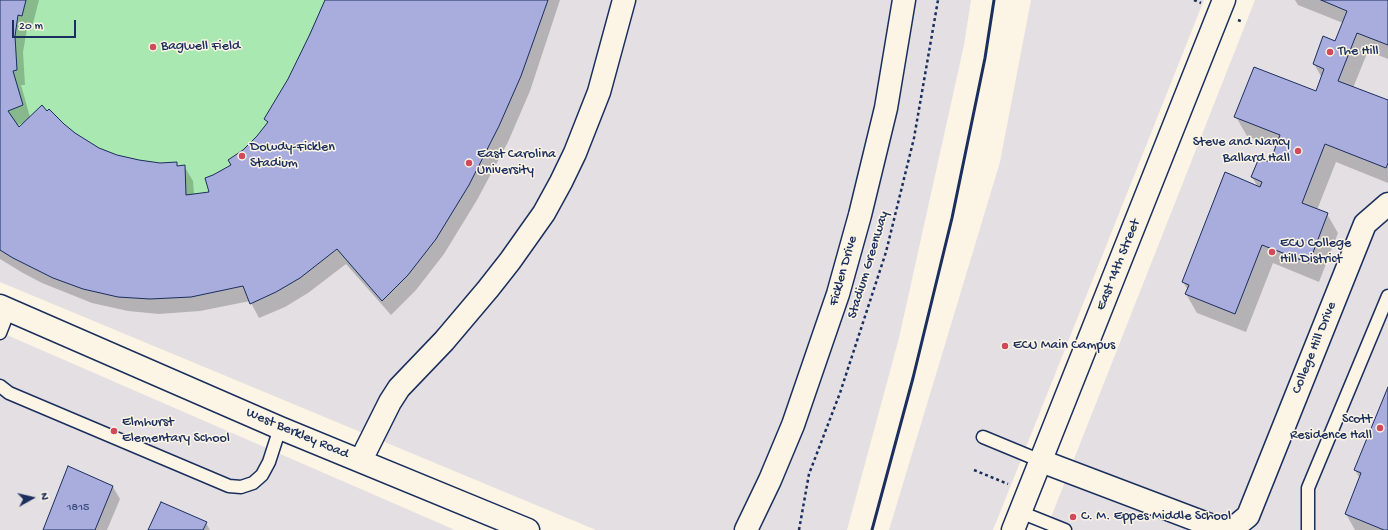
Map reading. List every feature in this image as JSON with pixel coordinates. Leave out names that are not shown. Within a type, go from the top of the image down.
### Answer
[{"type":"street","points":[[361,460],[390,402],[400,388],[444,341],[488,289],[544,213],[575,153],[599,92],[624,0]]},
{"type":"street","name":"Ficklen Drive","points":[[746,530],[770,480],[792,425],[838,294],[860,215],[886,108],[904,0]]},
{"type":"street","name":"East 14th Street","points":[[1017,521],[1224,0]]},
{"type":"street","name":"College Hill Drive","points":[[1041,461],[1215,526],[1232,530],[1248,516],[1365,224],[1388,204]]},
{"type":"street","name":"West Berkley Road","points":[[4,308],[280,428],[361,460],[528,530]]},
{"type":"lane","points":[[1308,530],[1308,488],[1388,296]]},
{"type":"lane","points":[[0,333],[4,308]]},
{"type":"lane","points":[[0,386],[9,393],[229,486],[242,487],[252,483],[262,475],[269,462],[280,428]]},
{"type":"lane","points":[[983,437],[1041,461]]},
{"type":"lane","points":[[1017,521],[1064,530]]},
{"type":"path","name":"Stadium Greenway","points":[[798,530],[809,474],[840,393],[886,252],[914,138],[938,0]]},
{"type":"path","points":[[1194,0],[1201,3]]},
{"type":"shaded area","name":"East Carolina University","points":[[0,0],[971,0],[964,45],[899,338],[847,530],[596,530],[0,282]]},
{"type":"shaded area","name":"ECU Main Campus","points":[[1031,0],[1204,0],[993,530],[889,530],[1000,162]]},
{"type":"shaded area","name":"ECU College Hill District","points":[[1255,0],[1388,0],[1388,530],[1046,530]]},
{"type":"shaded area","name":"Elmhurst Elementary School","points":[[0,332],[455,530],[0,530]]},
{"type":"green space","name":"Dowdy-Ficklen Stadium","points":[[0,0],[548,0],[521,76],[499,126],[469,185],[436,239],[408,275],[382,301],[336,249],[300,278],[250,304],[243,286],[191,297],[150,299],[118,297],[53,278],[0,250]]},
{"type":"building","name":"Dowdy-Ficklen Stadium","points":[[0,0],[26,0],[22,16],[18,15],[15,36],[17,70],[13,71],[23,105],[8,111],[19,127],[42,105],[47,111],[49,109],[75,133],[99,148],[117,155],[139,160],[160,163],[177,162],[177,166],[185,165],[186,195],[209,192],[205,178],[231,165],[228,160],[243,150],[268,122],[264,119],[288,79],[325,0],[548,0],[521,76],[499,126],[469,185],[436,239],[408,275],[382,301],[337,249],[300,278],[276,292],[250,304],[243,286],[191,297],[150,299],[118,297],[83,289],[53,278],[0,250]]},
{"type":"building","name":"Steve and Nancy Ballard Hall","points":[[1321,0],[1388,0],[1388,45],[1357,33],[1338,81],[1388,100],[1388,163],[1386,168],[1325,144],[1302,203],[1328,213],[1309,263],[1262,245],[1235,314],[1185,294],[1189,285],[1182,282],[1225,172],[1260,187],[1262,182],[1251,177],[1259,158],[1270,162],[1280,135],[1234,117],[1254,67],[1316,91],[1324,69],[1313,64],[1323,36],[1335,41],[1347,11]]},
{"type":"building","name":"Scott Residence Hall","points":[[1388,387],[1388,530],[1384,530],[1345,514],[1361,473],[1354,470]]},
{"type":"building","points":[[68,466],[113,486],[95,530],[43,530]]},
{"type":"building","points":[[161,502],[207,522],[203,530],[148,530]]},
{"type":"railway","points":[[872,530],[913,378],[952,218],[985,58],[994,0]]},
{"type":"place","name":"Bagwell Field","points":[[153,47]]},
{"type":"place","name":"The Hill","points":[[1330,52]]},
{"type":"place","name":"Steve and Nancy Ballard Hall","points":[[1298,151]]},
{"type":"place","name":"Dowdy-Ficklen Stadium","points":[[242,156]]},
{"type":"place","name":"East Carolina University","points":[[469,163]]},
{"type":"place","name":"ECU College Hill District","points":[[1272,252]]},
{"type":"place","name":"ECU Main Campus","points":[[1005,346]]},
{"type":"place","name":"Scott Residence Hall","points":[[1380,428]]},
{"type":"place","name":"Elmhurst Elementary School","points":[[114,431]]},
{"type":"place","name":"C. M. Eppes Middle School","points":[[1073,517]]}]
